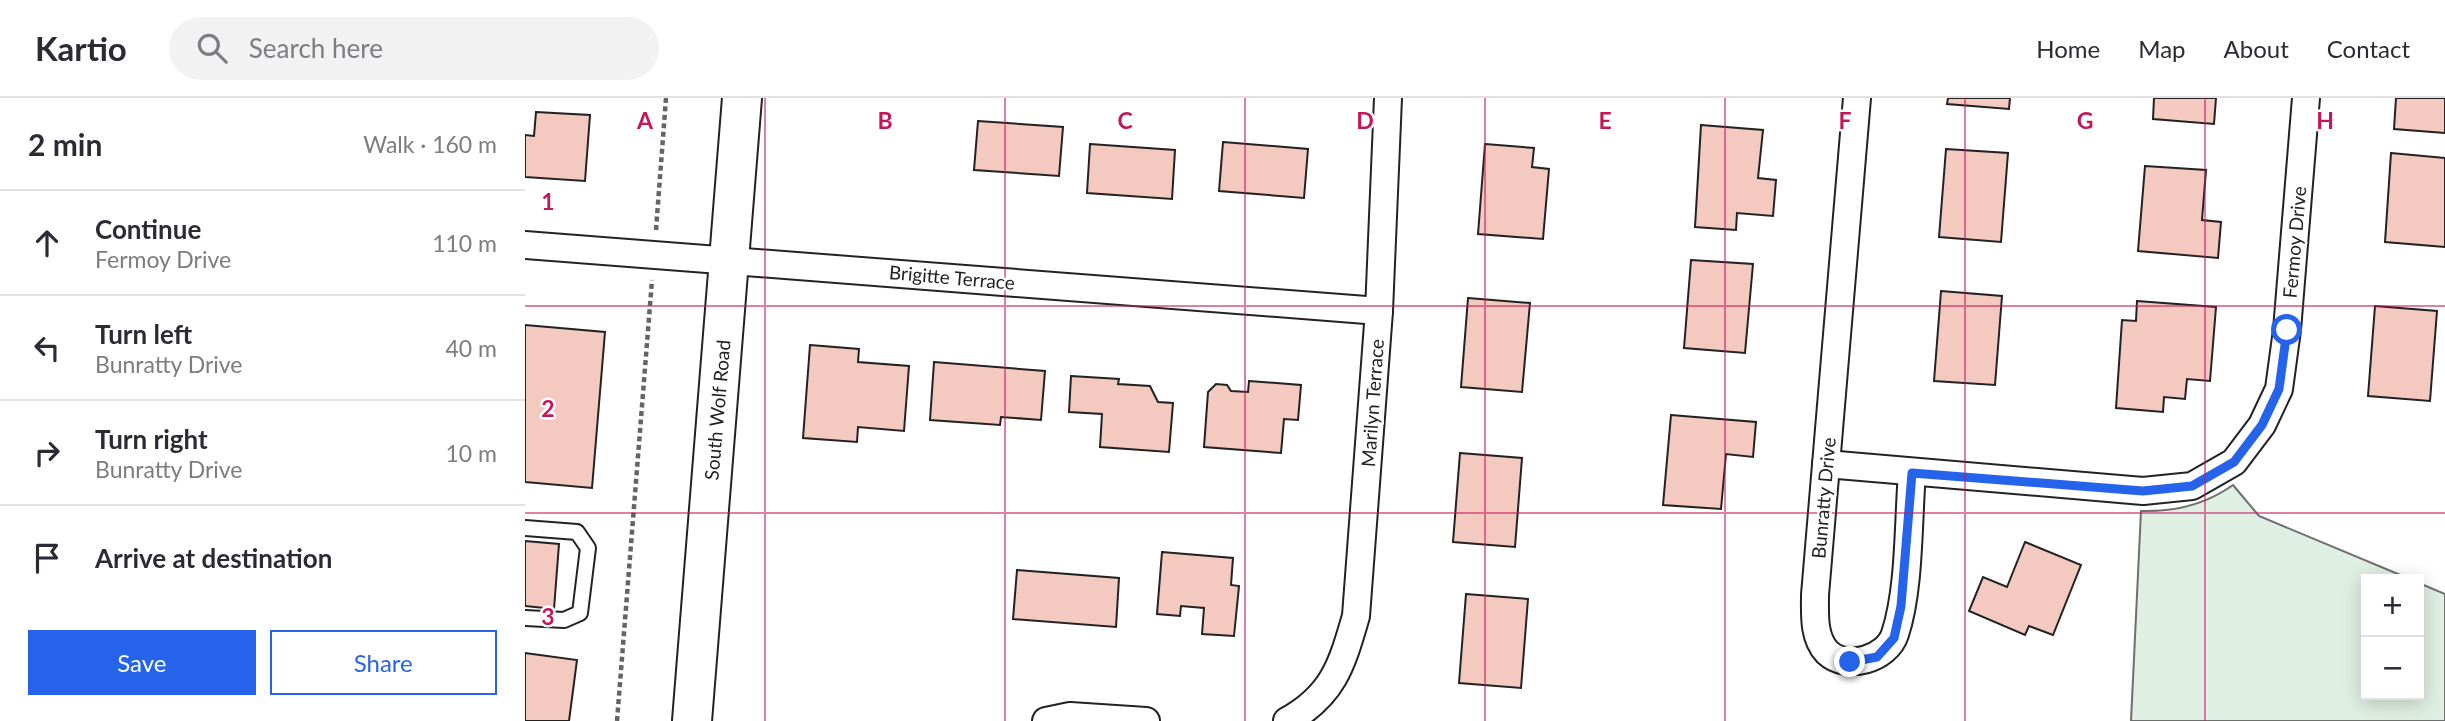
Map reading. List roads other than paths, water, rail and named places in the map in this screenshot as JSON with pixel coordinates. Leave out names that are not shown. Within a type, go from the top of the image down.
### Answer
[{"type":"main road","name":"South Wolf Road","points":[[692,721],[742,98]]},
{"type":"street","name":"Marilyn Terrace","points":[[1287,721],[1319,700],[1343,661],[1356,616],[1379,311],[1388,98]]},
{"type":"street","name":"Bunratty Drive","points":[[1857,98],[1815,595],[1816,630],[1828,652],[1850,662],[1877,657],[1894,638],[1901,606],[1912,473]]},
{"type":"street","name":"Fermoy Drive","points":[[1826,464],[2143,491],[2192,486],[2234,462],[2262,425],[2279,389],[2287,330],[2306,98]]},
{"type":"street","name":"Brigitte Terrace","points":[[525,245],[1379,311]]},
{"type":"street","points":[[1046,721],[1070,716],[1146,721]]},
{"type":"lane","points":[[525,528],[577,532],[587,548],[580,613],[564,620],[525,618]]}]
